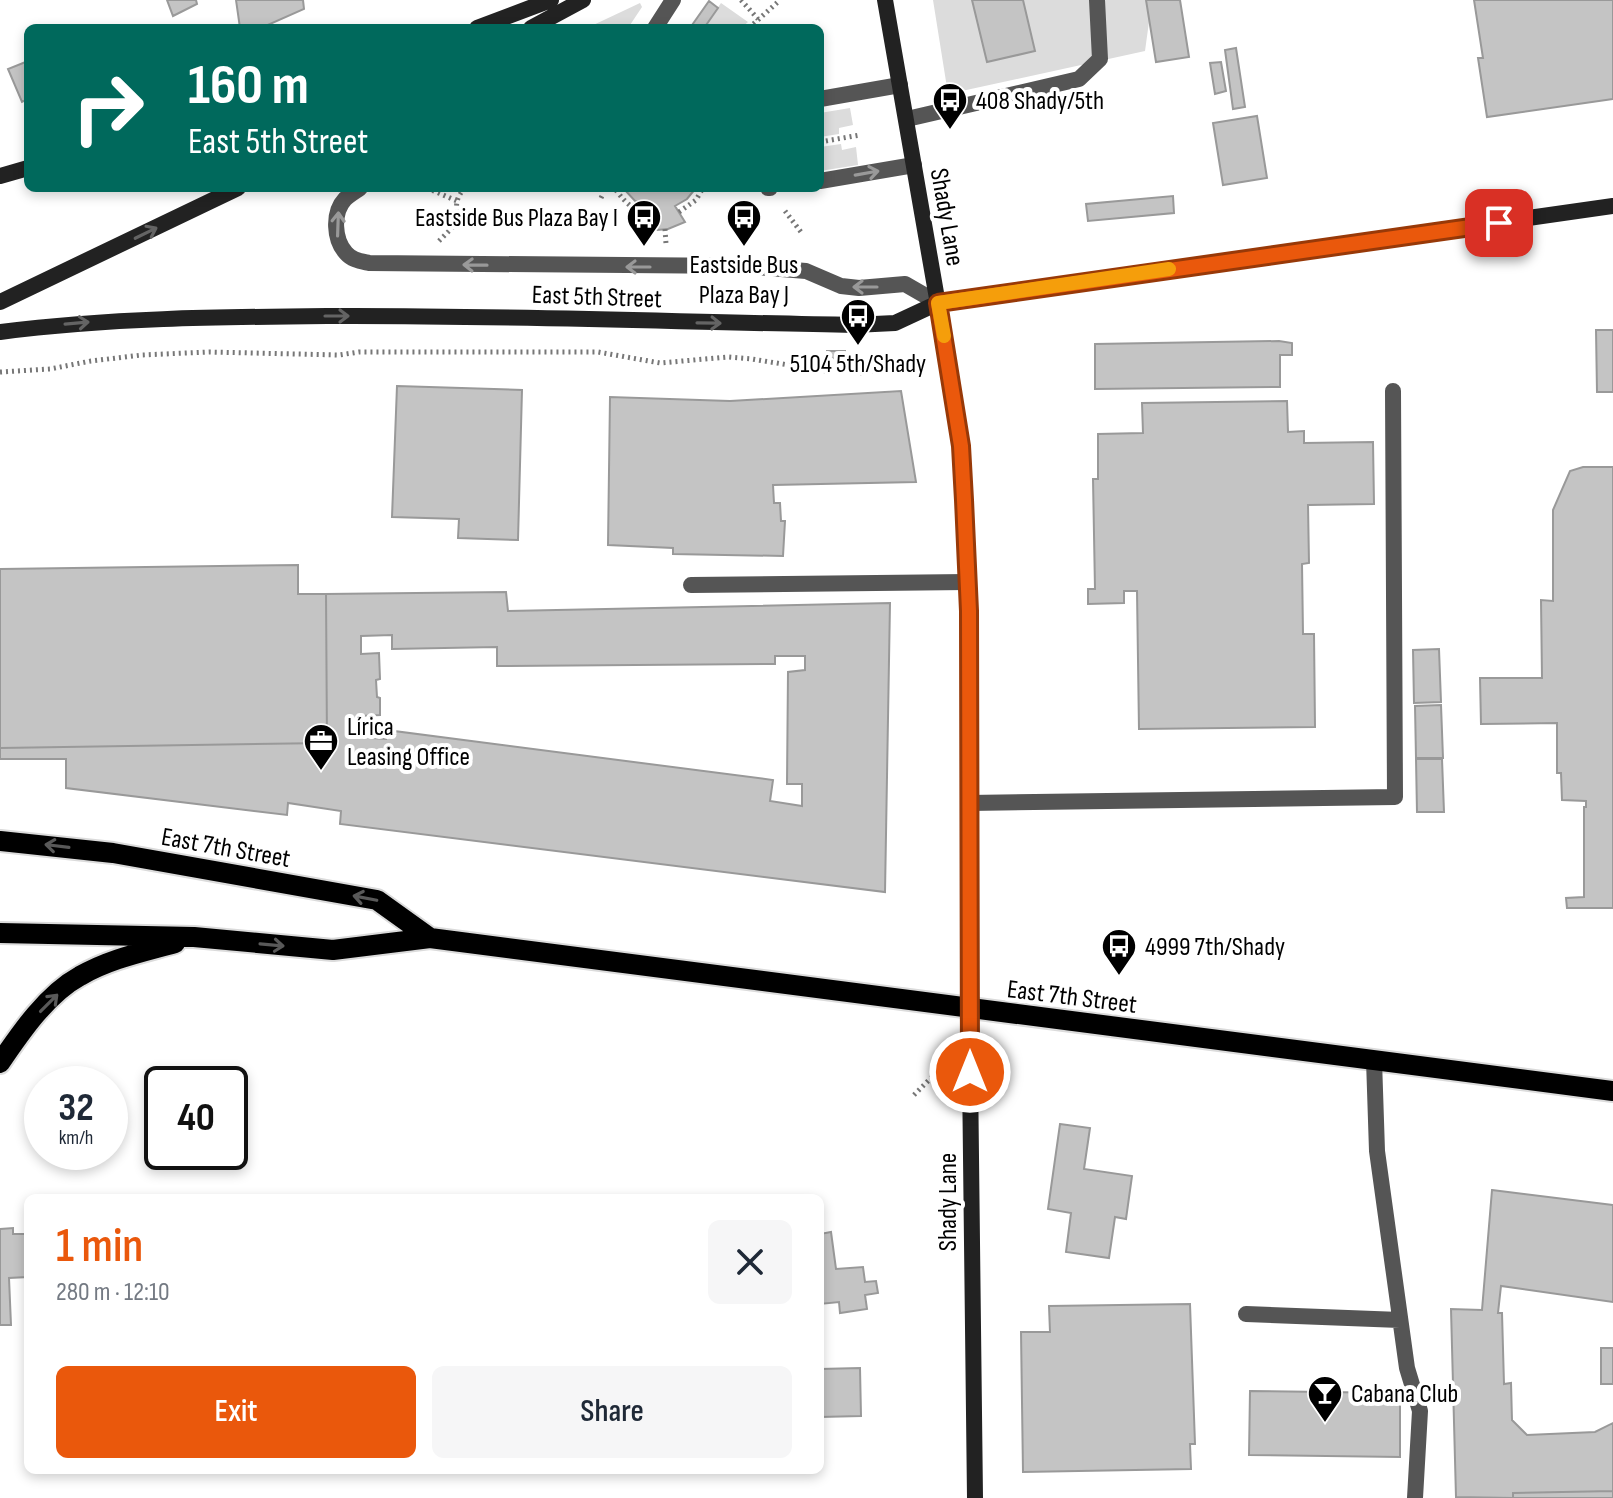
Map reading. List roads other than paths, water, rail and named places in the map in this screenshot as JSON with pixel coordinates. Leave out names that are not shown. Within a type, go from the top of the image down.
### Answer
[{"type":"main road","name":"East 7th Street","points":[[0,841],[113,853],[377,900],[430,938]]},
{"type":"main road","name":"East 7th Street","points":[[0,933],[194,937],[333,950],[430,938],[1613,1091]]},
{"type":"main road","points":[[0,1063],[48,1003],[78,977],[107,963],[194,937]]},
{"type":"street","points":[[488,24],[551,0]]},
{"type":"street","points":[[538,24],[583,0]]},
{"type":"street","name":"Shady Lane","points":[[885,0],[961,446],[967,582],[975,1498]]},
{"type":"street","points":[[0,176],[24,169]]},
{"type":"street","points":[[0,302],[230,192]]},
{"type":"street","name":"East 5th Street","points":[[0,332],[75,322],[173,317],[452,315],[854,325],[895,323],[938,303],[1613,206]]},
{"type":"lane","points":[[658,24],[673,0]]},
{"type":"lane","points":[[907,119],[1079,79],[1100,59],[1097,0]]},
{"type":"lane","points":[[824,98],[900,85]]},
{"type":"lane","points":[[824,180],[914,165]]},
{"type":"lane","points":[[354,192],[343,200],[336,217],[337,235],[345,253],[354,260],[369,263],[744,266],[806,271],[841,286],[859,288],[905,284],[938,303]]},
{"type":"lane","points":[[969,803],[1395,797],[1393,391]]},
{"type":"lane","points":[[691,585],[967,582]]},
{"type":"lane","points":[[1374,1060],[1377,1151],[1407,1368],[1420,1411],[1415,1498]]},
{"type":"lane","points":[[1246,1314],[1400,1320]]},
{"type":"place","name":"408 Shady/5th","points":[[950,131]]},
{"type":"place","name":"Eastside Bus Plaza Bay I","points":[[644,248]]},
{"type":"place","name":"Eastside Bus Plaza Bay J","points":[[744,248]]},
{"type":"place","name":"5104 5th/Shady","points":[[858,347]]},
{"type":"place","name":"Lírica Leasing Office","points":[[321,772]]},
{"type":"place","name":"4999 7th/Shady","points":[[1119,977]]},
{"type":"place","name":"Cabana Club","points":[[1325,1424]]}]
